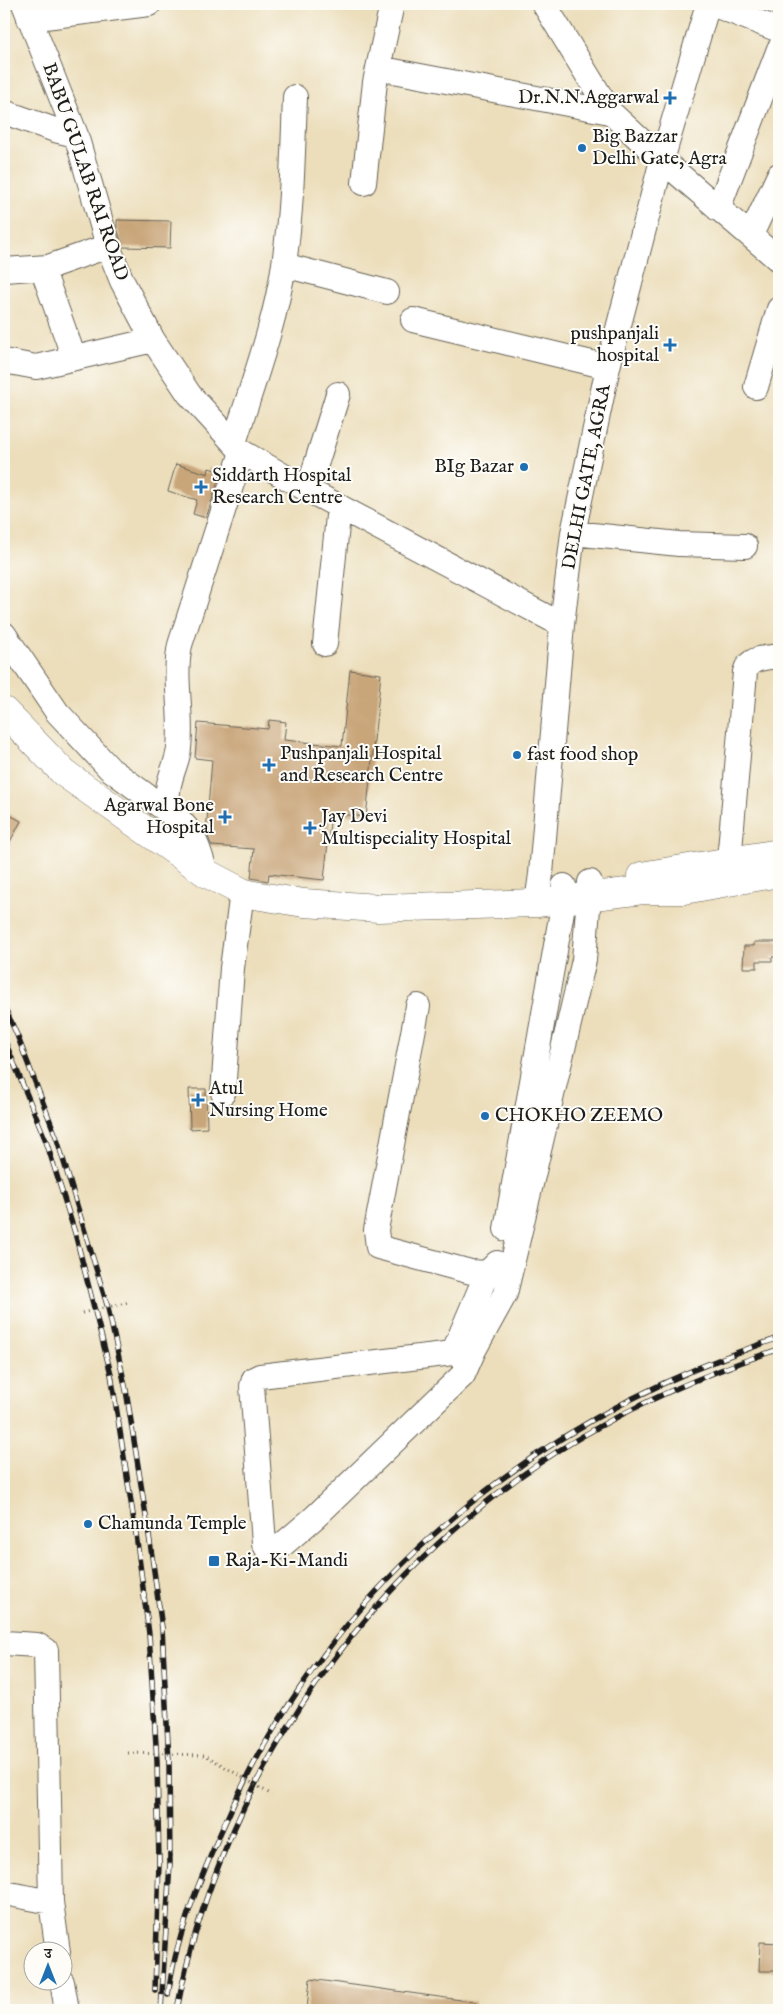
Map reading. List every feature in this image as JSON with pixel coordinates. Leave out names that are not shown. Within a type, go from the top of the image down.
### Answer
[{"type":"main road","points":[[4,711],[64,773],[206,873],[242,892],[304,903],[378,908],[557,894],[730,872],[779,873]]},
{"type":"main road","points":[[730,872],[779,853]]},
{"type":"street","points":[[27,11],[149,4]]},
{"type":"street","points":[[364,183],[378,68],[392,4]]},
{"type":"street","points":[[544,4],[610,112],[662,160],[779,260]]},
{"type":"street","name":"DELHI GATE, AGRA","points":[[557,894],[562,625],[573,533],[608,367],[662,160],[708,4]]},
{"type":"street","points":[[712,4],[779,30]]},
{"type":"street","name":"BABU GULAB RAI ROAD","points":[[27,11],[76,134],[108,246],[122,281],[153,340],[189,394],[238,448],[308,490],[562,625]]},
{"type":"street","points":[[718,209],[779,49]]},
{"type":"street","points":[[378,68],[610,112]]},
{"type":"street","points":[[206,873],[194,839],[177,818],[168,802],[167,791],[177,764],[180,746],[178,656],[238,448],[284,265],[291,197],[295,97]]},
{"type":"street","points":[[4,112],[55,130],[76,134]]},
{"type":"street","points":[[751,235],[779,175]]},
{"type":"street","points":[[4,270],[42,268],[108,246]]},
{"type":"street","points":[[284,265],[387,292]]},
{"type":"street","points":[[42,268],[74,358]]},
{"type":"street","points":[[756,387],[779,309]]},
{"type":"street","points":[[413,320],[608,367]]},
{"type":"street","points":[[4,361],[36,367],[153,340]]},
{"type":"street","points":[[308,490],[338,394]]},
{"type":"street","points":[[325,644],[339,506]]},
{"type":"street","points":[[573,533],[679,544],[745,546]]},
{"type":"street","points":[[4,634],[57,712],[104,762],[177,818]]},
{"type":"street","points":[[730,872],[743,680],[746,665],[752,660],[779,656]]},
{"type":"street","points":[[223,1093],[232,961],[242,892]]},
{"type":"street","points":[[557,894],[584,960],[505,1294],[463,1374],[315,1517],[281,1546],[275,1549],[268,1549],[264,1543],[252,1386],[254,1379],[260,1376],[453,1353],[487,1273],[495,1266],[502,1253],[557,894]]},
{"type":"street","points":[[418,1006],[376,1230],[376,1242],[378,1246],[462,1270],[487,1273]]},
{"type":"street","points":[[4,1643],[37,1645],[46,1650],[51,1902],[57,1942]]},
{"type":"street","points":[[4,1893],[51,1902]]},
{"type":"street","points":[[64,1992],[67,2010]]},
{"type":"path","points":[[82,1313],[130,1302]]},
{"type":"path","points":[[128,1753],[205,1755],[272,1795]]},
{"type":"building","points":[[117,220],[171,221],[170,248],[123,247],[117,228]]},
{"type":"building","points":[[176,464],[208,474],[209,468],[221,472],[206,518],[193,514],[197,500],[168,491]]},
{"type":"building","points":[[350,670],[381,674],[366,817],[331,813],[324,880],[269,874],[268,881],[251,878],[254,849],[212,846],[206,832],[212,760],[195,758],[198,723],[268,729],[269,720],[286,722],[284,740],[342,746]]},
{"type":"building","points":[[4,812],[21,821],[4,853]]},
{"type":"building","points":[[754,942],[779,942],[779,957],[772,957],[772,961],[757,961],[757,968],[743,968],[744,946],[754,946]]},
{"type":"building","points":[[189,1089],[206,1089],[207,1128],[190,1129]]},
{"type":"building","points":[[760,1942],[779,1943],[779,1971],[759,1971]]},
{"type":"building","points":[[310,1979],[475,2002],[475,2010],[307,2010]]},
{"type":"railway","points":[[4,1006],[57,1139],[108,1308],[126,1390],[149,1535],[162,1628],[169,1762],[170,1863],[161,2010]]},
{"type":"railway","points":[[4,1039],[46,1141],[75,1233],[111,1374],[136,1534],[149,1634],[157,1761],[159,1863],[155,1990]]},
{"type":"railway","points":[[168,1995],[176,1954],[196,1892],[220,1834],[264,1745],[317,1664],[377,1591],[445,1525],[520,1466],[601,1416],[687,1373],[779,1338]]},
{"type":"railway","points":[[177,2010],[199,1923],[230,1838],[270,1757],[318,1681],[374,1610],[437,1545],[506,1487],[581,1437],[653,1399],[728,1367],[779,1349]]},
{"type":"place","name":"Dr.N.N.Aggarwal","points":[[670,98]]},
{"type":"place","name":"Big Bazzar Delhi Gate, Agra","points":[[582,148]]},
{"type":"place","name":"pushpanjali hospital","points":[[670,345]]},
{"type":"place","name":"BIg Bazar","points":[[524,467]]},
{"type":"place","name":"Siddarth Hospital Research Centre","points":[[201,487]]},
{"type":"place","name":"fast food shop","points":[[517,755]]},
{"type":"place","name":"Pushpanjali Hospital and Research Centre","points":[[269,765]]},
{"type":"place","name":"Agarwal Bone Hospital","points":[[225,817]]},
{"type":"place","name":"Jay Devi Multispeciality Hospital","points":[[310,828]]},
{"type":"place","name":"Atul Nursing Home","points":[[198,1100]]},
{"type":"place","name":"CHOKHO ZEEMO","points":[[485,1116]]},
{"type":"place","name":"Chamunda Temple","points":[[88,1524]]},
{"type":"place","name":"Raja-Ki-Mandi","points":[[214,1561]]}]
